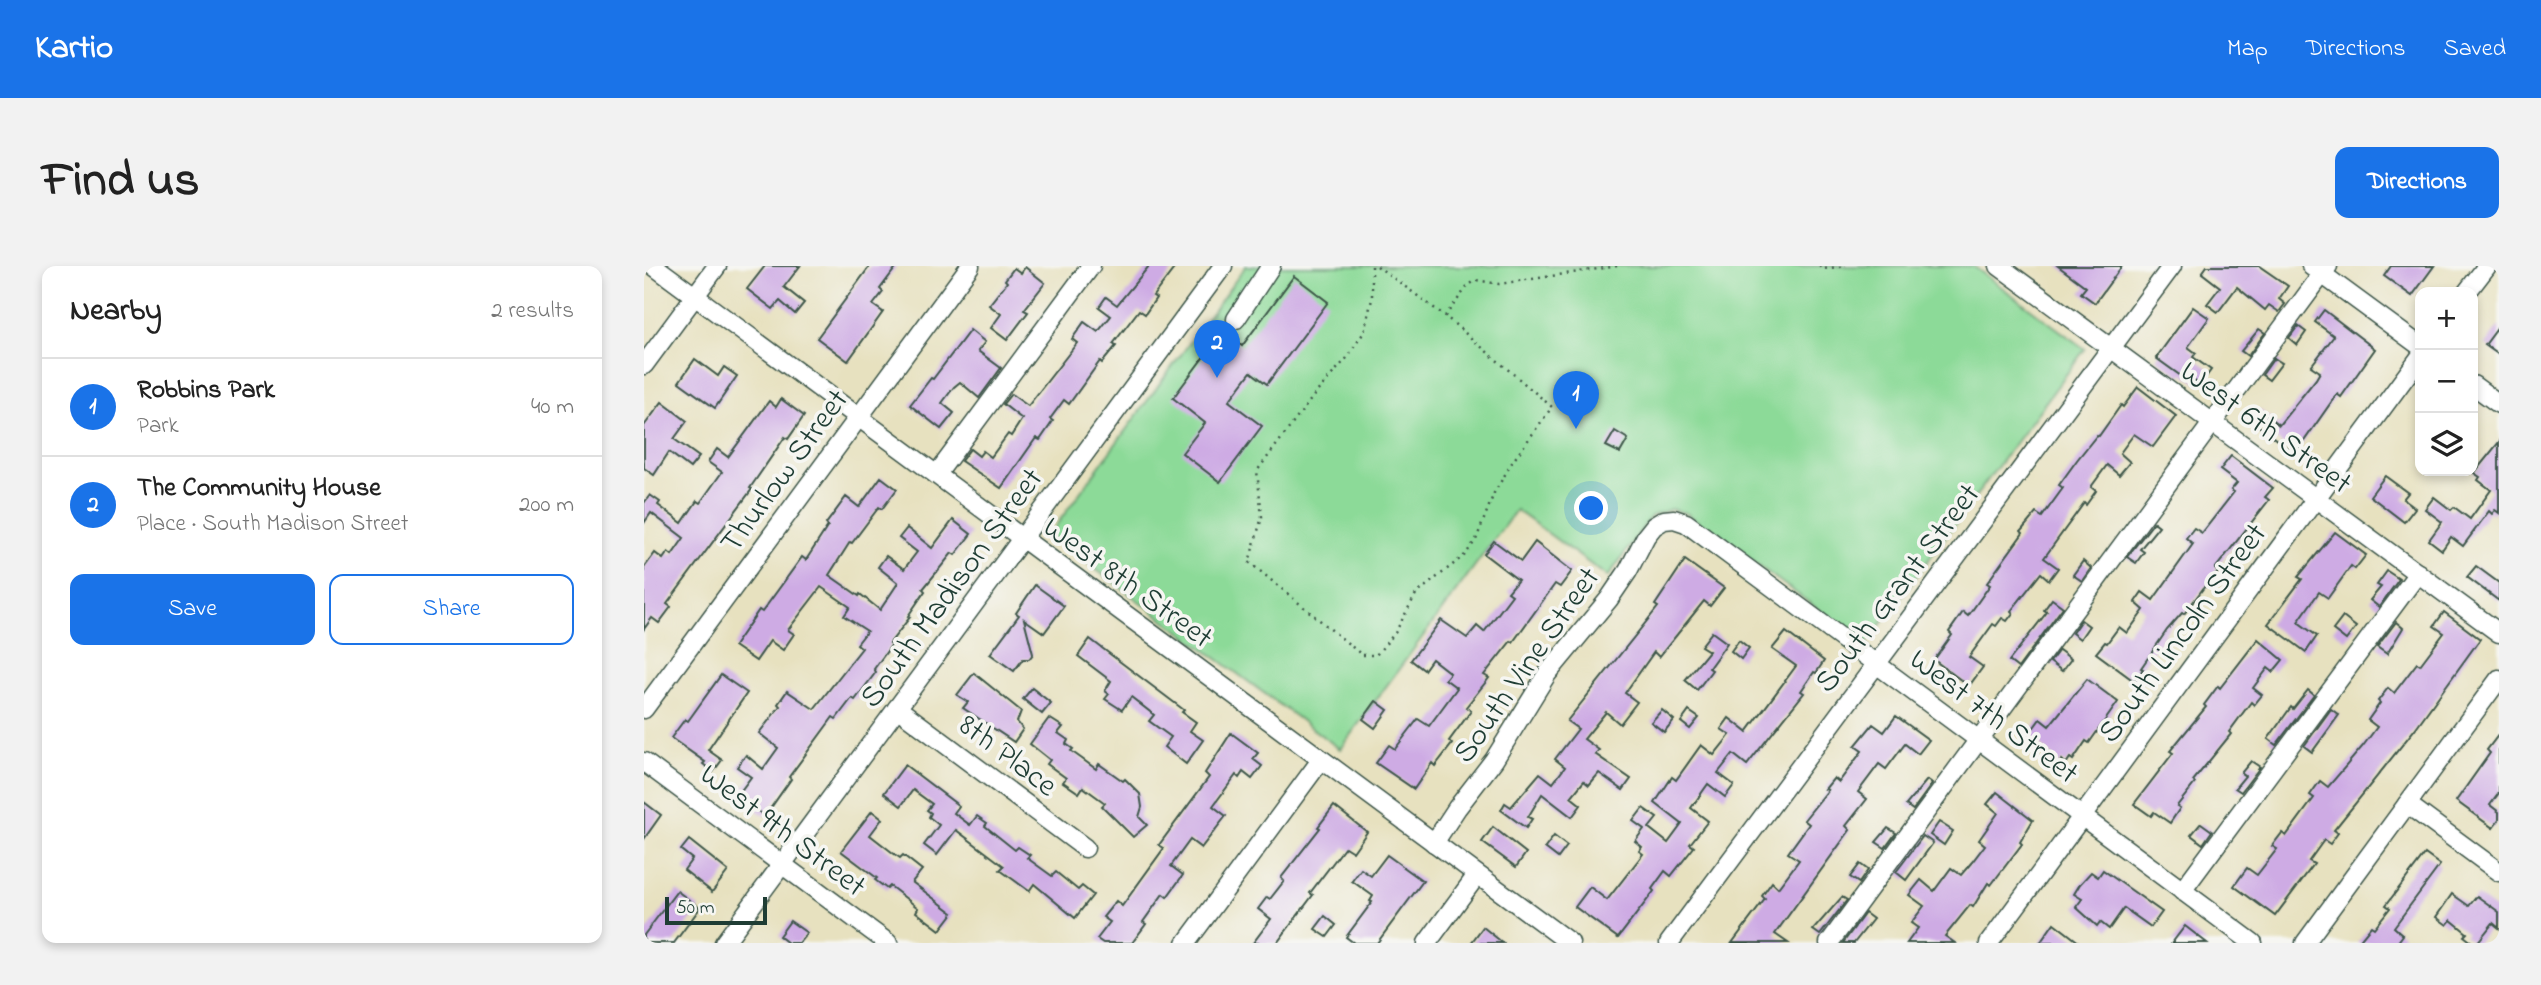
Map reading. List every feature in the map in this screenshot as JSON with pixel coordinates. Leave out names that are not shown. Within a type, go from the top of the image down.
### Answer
[{"type":"street","name":"West 8th Street","points":[[654,266],[1570,943]]},
{"type":"street","points":[[644,365],[717,266]]},
{"type":"street","name":"Thurlow Street","points":[[644,709],[970,266]]},
{"type":"street","points":[[937,474],[1091,266]]},
{"type":"street","name":"South Madison Street","points":[[724,943],[1223,266]]},
{"type":"street","points":[[1236,319],[1271,266]]},
{"type":"street","name":"West 6th Street","points":[[1999,266],[2499,633]]},
{"type":"street","name":"South Grant Street","points":[[1669,943],[2172,266]]},
{"type":"street","points":[[2471,287],[2487,266]]},
{"type":"street","points":[[1829,943],[2213,423],[2320,269],[2415,342]]},
{"type":"street","name":"South Lincoln Street","points":[[1989,943],[2415,363]]},
{"type":"street","points":[[2478,389],[2499,404]]},
{"type":"street","name":"West 7th Street","points":[[1664,520],[1674,519],[1686,523],[2253,943]]},
{"type":"street","name":"South Vine Street","points":[[1434,843],[1457,808],[1494,761],[1547,674],[1609,599],[1628,571],[1646,536],[1654,526],[1664,520]]},
{"type":"street","points":[[2182,891],[2418,573]]},
{"type":"street","points":[[2305,943],[2499,679]]},
{"type":"street","name":"8th Place","points":[[897,708],[1084,848]]},
{"type":"street","points":[[1186,943],[1321,760]]},
{"type":"street","name":"West 9th Street","points":[[644,762],[888,943]]},
{"type":"street","points":[[2407,804],[2499,872]]},
{"type":"street","points":[[1427,943],[1477,875]]},
{"type":"path","points":[[1375,266],[1445,316],[1552,407],[1513,461],[1494,493],[1476,540],[1465,555],[1416,594],[1395,633],[1376,655],[1362,655],[1249,562],[1262,517],[1257,471],[1315,394],[1347,358],[1364,332],[1372,299],[1375,266]]},
{"type":"path","points":[[1445,316],[1468,286],[1476,280],[1499,284],[1618,266]]},
{"type":"path","points":[[1819,266],[1823,269],[1846,266]]},
{"type":"green space","points":[[1246,266],[1973,266],[2085,349],[1866,644],[1686,513],[1671,509],[1651,516],[1608,577],[1516,510],[1340,749],[1049,535]]},
{"type":"building","points":[[765,266],[800,266],[784,287],[804,303],[795,314],[780,301],[773,309],[747,289]]},
{"type":"building","points":[[870,266],[897,266],[880,289],[883,292],[873,305],[883,312],[848,361],[817,338]]},
{"type":"building","points":[[1149,266],[1176,266],[1153,296],[1156,298],[1145,314],[1139,310],[1113,344],[1116,346],[1102,363],[1100,361],[1069,404],[1064,400],[1050,419],[1053,421],[1040,440],[1036,438],[1001,488],[961,461],[970,449],[979,456],[983,451],[991,457],[1008,434],[1011,436],[1022,419],[1003,404],[1011,394],[1028,406],[1077,343],[1072,339],[1084,322],[1098,332],[1111,316],[1099,307],[1106,297],[1117,305]]},
{"type":"building","points":[[2058,266],[2122,266],[2095,303],[2081,293],[2086,287]]},
{"type":"building","points":[[2207,266],[2259,266],[2288,286],[2279,299],[2285,304],[2279,312],[2269,305],[2265,310],[2237,287],[2218,312],[2207,304],[2220,287],[2202,273]]},
{"type":"building","points":[[2391,266],[2434,266],[2419,287],[2415,287],[2412,296],[2384,276]]},
{"type":"building","points":[[1025,267],[1045,283],[1024,310],[1028,312],[1007,340],[991,328],[1001,314],[989,305],[1014,268],[1021,273]]},
{"type":"building","points":[[1294,276],[1328,302],[1267,384],[1251,372],[1229,401],[1262,426],[1220,482],[1182,453],[1205,423],[1173,398],[1223,331],[1242,346]]},
{"type":"building","points":[[2193,307],[2209,318],[2188,347],[2196,353],[2193,357],[2211,370],[2200,385],[2183,373],[2181,376],[2156,358]]},
{"type":"building","points":[[2324,310],[2375,349],[2341,397],[2337,394],[2295,454],[2251,420],[2260,410],[2279,425],[2316,379],[2320,372],[2311,366],[2334,336],[2315,322]]},
{"type":"building","points":[[2298,326],[2306,332],[2297,345],[2289,338]]},
{"type":"building","points":[[2499,326],[2499,355],[2485,345]]},
{"type":"building","points":[[2259,329],[2265,333],[2248,356],[2241,351]]},
{"type":"building","points":[[970,330],[985,342],[978,351],[1001,368],[979,398],[960,382],[954,387],[942,403],[954,413],[941,429],[910,405]]},
{"type":"building","points":[[2274,358],[2282,363],[2269,380],[2262,375]]},
{"type":"building","points":[[695,359],[718,376],[724,367],[737,376],[715,408],[679,382]]},
{"type":"building","points":[[2138,387],[2176,416],[2153,447],[2134,434],[2120,453],[2130,462],[2119,475],[2107,465],[2091,487],[2096,491],[2086,505],[2084,503],[2044,558],[2058,568],[2049,580],[2041,573],[2011,611],[2013,613],[2007,621],[2002,618],[1996,626],[1993,624],[1969,657],[1983,667],[1969,686],[1934,660],[1952,635],[1949,632],[1963,612],[1968,616],[1990,585],[1987,583],[2023,533],[2021,531],[2036,513],[2042,517],[2063,488],[2059,485],[2077,460]]},
{"type":"building","points":[[781,399],[804,416],[788,439],[785,437],[750,488],[752,489],[667,604],[671,607],[659,623],[652,618],[644,629],[644,568],[655,553],[663,559],[668,552],[672,555],[684,538],[651,513],[644,523],[644,503],[650,495],[660,502],[658,505],[682,523],[722,472],[708,462],[717,449],[728,457],[769,401],[776,407]]},
{"type":"building","points":[[662,402],[687,421],[674,439],[699,457],[690,468],[669,452],[654,475],[644,468],[644,426]]},
{"type":"building","points":[[1615,431],[1628,439],[1620,453],[1606,446]]},
{"type":"building","points":[[2499,442],[2499,513],[2495,510],[2492,514],[2489,511],[2463,546],[2451,537],[2442,550],[2429,540],[2442,522],[2425,509],[2434,497],[2451,510],[2454,507],[2470,519],[2491,490],[2478,480],[2478,468]]},
{"type":"building","points":[[2231,456],[2273,488],[2265,497],[2269,500],[2215,569],[2218,572],[2207,587],[2205,586],[2184,614],[2167,630],[2134,681],[2096,653],[2119,627],[2127,633],[2144,610],[2135,602],[2142,592],[2153,600],[2193,544],[2186,538],[2194,528],[2202,533],[2234,492],[2231,490],[2237,483],[2220,470]]},
{"type":"building","points":[[2385,476],[2408,493],[2403,499],[2415,508],[2404,522],[2370,496]]},
{"type":"building","points":[[881,477],[897,489],[882,509],[879,507],[852,543],[850,542],[829,575],[880,610],[898,583],[878,567],[886,556],[904,569],[917,552],[899,538],[907,528],[932,548],[953,520],[971,534],[923,589],[925,591],[908,616],[910,617],[874,669],[876,672],[855,700],[852,698],[836,719],[833,717],[789,777],[791,779],[765,816],[737,796],[751,777],[737,767],[746,755],[763,769],[778,748],[759,733],[780,706],[778,704],[787,691],[814,709],[862,648],[857,644],[867,631],[844,616],[850,607],[821,587],[788,630],[794,634],[783,650],[770,641],[756,661],[734,646],[802,557],[806,560],[828,526],[826,524],[846,497],[859,507]]},
{"type":"building","points":[[2154,522],[2159,526],[2140,549],[2144,552],[2136,563],[2127,557]]},
{"type":"building","points":[[2335,532],[2366,555],[2355,569],[2351,566],[2328,598],[2319,592],[2298,622],[2317,636],[2306,652],[2268,624],[2302,579],[2298,577]]},
{"type":"building","points":[[1494,541],[1521,561],[1535,542],[1572,571],[1560,587],[1555,584],[1513,642],[1511,641],[1484,675],[1489,678],[1466,707],[1471,711],[1449,741],[1452,744],[1435,766],[1432,763],[1414,789],[1376,763],[1389,745],[1395,749],[1418,719],[1429,726],[1457,688],[1445,679],[1450,673],[1432,659],[1424,670],[1411,660],[1441,620],[1467,638],[1477,626],[1484,632],[1512,595],[1508,592],[1518,580],[1484,554]]},
{"type":"building","points":[[1685,560],[1724,588],[1710,606],[1704,601],[1659,657],[1654,652],[1625,693],[1637,702],[1620,724],[1606,712],[1584,739],[1599,750],[1595,754],[1631,779],[1623,790],[1599,773],[1589,785],[1584,781],[1571,797],[1581,805],[1572,817],[1542,794],[1528,817],[1532,819],[1526,828],[1501,810],[1505,803],[1511,807],[1540,773],[1553,783],[1565,767],[1555,759],[1578,729],[1567,721],[1658,607],[1655,605]]},
{"type":"building","points":[[2083,561],[2091,568],[2082,581],[2073,575]]},
{"type":"building","points":[[2476,566],[2499,583],[2499,601],[2467,577]]},
{"type":"building","points":[[2387,571],[2399,579],[2379,607],[2370,600],[2381,587],[2377,585]]},
{"type":"building","points":[[1035,585],[1064,606],[1044,633],[1024,619],[1033,654],[1029,659],[1023,659],[1014,671],[990,654],[1019,615],[1016,613]]},
{"type":"building","points":[[2052,599],[2063,607],[2018,668],[2009,661],[2047,612],[2044,610]]},
{"type":"building","points":[[2444,612],[2480,639],[2415,729],[2334,830],[2338,833],[2330,844],[2324,840],[2309,861],[2314,864],[2275,916],[2234,886],[2247,868],[2257,875],[2277,849],[2272,846],[2282,833],[2286,836],[2314,798],[2310,795],[2320,781],[2328,787],[2363,746],[2377,727],[2368,720],[2380,703],[2378,701],[2388,688],[2394,693],[2444,633],[2434,626]]},
{"type":"building","points":[[2343,617],[2356,627],[2346,640],[2333,630]]},
{"type":"building","points":[[2081,620],[2089,626],[2080,639],[2072,633]]},
{"type":"building","points":[[2396,622],[2403,628],[2387,654],[2377,647]]},
{"type":"building","points":[[1712,632],[1727,643],[1697,690],[1685,680],[1709,651],[1701,646]]},
{"type":"building","points":[[1786,632],[1824,661],[1801,691],[1804,693],[1747,765],[1733,754],[1718,773],[1734,785],[1725,797],[1708,784],[1691,808],[1708,821],[1690,844],[1694,847],[1671,876],[1665,871],[1652,889],[1654,891],[1618,938],[1575,907],[1590,887],[1607,900],[1643,854],[1639,851],[1642,847],[1635,841],[1644,829],[1633,821],[1643,808],[1657,818],[1649,828],[1668,843],[1682,824],[1655,803],[1672,777],[1676,780],[1701,745],[1714,755],[1730,735],[1721,729],[1729,718],[1747,732],[1796,666],[1772,649]]},
{"type":"building","points":[[1090,639],[1196,722],[1190,731],[1203,740],[1186,764],[1164,747],[1171,737],[1149,721],[1154,715],[1131,697],[1122,710],[1105,699],[1109,694],[1105,691],[1111,681],[1078,656]]},
{"type":"building","points":[[2258,639],[2283,660],[2273,672],[2268,668],[2253,688],[2262,695],[2254,705],[2251,702],[2229,732],[2231,734],[2193,781],[2195,783],[2177,806],[2180,808],[2170,823],[2154,812],[2151,816],[2134,804],[2173,753],[2170,751],[2206,707],[2204,705],[2218,686],[2220,688]]},
{"type":"building","points":[[1739,640],[1749,648],[1741,659],[1731,651]]},
{"type":"building","points":[[2059,650],[2071,659],[2062,671],[2050,662]]},
{"type":"building","points":[[974,673],[1021,711],[1017,722],[1023,729],[1014,742],[963,708],[968,702],[957,695]]},
{"type":"building","points":[[721,675],[747,693],[708,750],[722,760],[713,772],[703,764],[705,762],[671,738],[685,719],[688,721]]},
{"type":"building","points":[[2087,679],[2118,702],[2089,743],[2086,741],[2073,760],[2070,758],[2066,764],[2062,760],[2058,765],[2050,759],[2052,755],[2029,734],[2040,719],[2049,726]]},
{"type":"building","points":[[1032,688],[1051,703],[1042,714],[1023,699]]},
{"type":"building","points":[[2308,690],[2314,695],[2276,745],[2268,739],[2291,707],[2293,709]]},
{"type":"building","points":[[1376,701],[1388,710],[1375,728],[1363,719]]},
{"type":"building","points":[[2331,709],[2339,715],[2312,752],[2304,746]]},
{"type":"building","points":[[1662,710],[1674,720],[1664,732],[1651,722]]},
{"type":"building","points":[[1689,711],[1699,718],[1690,729],[1681,722]]},
{"type":"building","points":[[1896,716],[1929,740],[1918,754],[1905,744],[1886,769],[1879,764],[1858,792],[1867,799],[1846,826],[1850,830],[1775,934],[1788,943],[1732,943],[1765,899],[1762,896],[1772,882],[1778,888],[1799,860],[1788,853],[1809,824],[1804,820],[1834,778],[1839,782],[1862,751],[1855,746],[1873,724],[1884,732]]},
{"type":"building","points":[[1049,718],[1063,727],[1058,733],[1068,740],[1066,744],[1073,749],[1071,751],[1096,769],[1099,764],[1123,781],[1125,779],[1140,794],[1142,807],[1139,817],[1147,825],[1133,837],[1102,806],[1105,803],[1083,787],[1079,793],[1063,782],[1066,778],[1047,764],[1050,760],[1030,744]]},
{"type":"building","points":[[1231,733],[1258,753],[1253,759],[1262,766],[1252,779],[1243,772],[1239,778],[1236,775],[1213,806],[1226,816],[1201,848],[1190,840],[1171,866],[1183,875],[1167,897],[1163,894],[1132,943],[1103,943],[1097,939],[1110,922],[1103,917],[1116,901],[1122,906],[1164,848],[1159,845],[1209,777],[1205,773]]},
{"type":"building","points":[[2499,734],[2499,793],[2490,805],[2499,812],[2499,820],[2493,828],[2456,801],[2490,753],[2487,750]]},
{"type":"building","points":[[2251,761],[2260,767],[2241,792],[2235,788],[2245,776],[2241,773]]},
{"type":"building","points":[[905,765],[959,806],[954,813],[970,825],[977,816],[987,823],[985,826],[1015,850],[1018,847],[1030,855],[1027,858],[1052,876],[1056,872],[1078,890],[1082,886],[1093,895],[1075,918],[1034,884],[1029,891],[1000,870],[1004,866],[956,830],[937,855],[924,845],[939,825],[929,817],[931,813],[927,810],[932,804],[913,790],[901,806],[884,793]]},
{"type":"building","points":[[1927,780],[1932,784],[1913,810],[1906,805]]},
{"type":"building","points":[[1997,792],[2033,820],[2020,842],[2022,844],[1991,885],[1988,883],[1973,907],[1970,905],[1945,936],[1955,943],[1907,943],[1918,928],[1911,923],[1924,906],[1909,895],[1921,880],[1934,891],[1951,868],[1961,875],[1985,845],[1979,840],[1998,813],[1987,804]]},
{"type":"building","points":[[644,802],[661,815],[644,839]]},
{"type":"building","points":[[1334,806],[1367,832],[1353,852],[1345,847],[1277,943],[1253,943],[1271,919],[1258,909],[1284,881],[1281,878]]},
{"type":"building","points":[[872,811],[882,819],[870,835],[900,858],[903,855],[922,870],[912,882],[953,913],[940,930],[916,912],[918,908],[908,900],[890,886],[887,889],[875,880],[877,878],[841,851]]},
{"type":"building","points":[[1939,822],[1953,831],[1944,845],[1930,835]]},
{"type":"building","points":[[2201,823],[2212,831],[2203,844],[2191,835]]},
{"type":"building","points":[[1493,827],[1526,853],[1516,867],[1482,842]]},
{"type":"building","points":[[1888,828],[1896,833],[1885,848],[1876,842]]},
{"type":"building","points":[[1554,836],[1567,846],[1558,858],[1545,848]]},
{"type":"building","points":[[1923,836],[1933,843],[1906,880],[1896,872]]},
{"type":"building","points":[[689,840],[728,871],[712,892],[684,870],[692,859],[681,850]]},
{"type":"building","points":[[2425,854],[2440,865],[2394,927],[2403,935],[2397,943],[2357,943],[2390,908],[2386,905]]},
{"type":"building","points":[[1387,855],[1423,881],[1377,943],[1354,943],[1346,937],[1372,902],[1370,901],[1373,896],[1352,881],[1361,869],[1371,876]]},
{"type":"building","points":[[1860,864],[1868,870],[1859,883],[1850,877]]},
{"type":"building","points":[[2103,870],[2162,912],[2151,927],[2124,908],[2109,929],[2100,922],[2097,926],[2076,907],[2082,899],[2074,894],[2080,884],[2091,872],[2098,877]]},
{"type":"building","points":[[677,891],[700,908],[674,943],[644,943],[644,935]]},
{"type":"building","points":[[2452,894],[2469,906],[2477,896],[2499,912],[2499,928],[2493,923],[2477,943],[2473,943],[2464,936],[2467,933],[2451,920],[2447,925],[2436,917]]},
{"type":"building","points":[[1842,897],[1847,900],[1820,935],[1813,930]]},
{"type":"building","points":[[1865,913],[1873,919],[1854,943],[1843,943]]},
{"type":"building","points":[[1325,916],[1336,925],[1327,937],[1315,929]]},
{"type":"building","points":[[790,921],[807,933],[799,943],[788,943],[779,936]]},
{"type":"building","points":[[2054,923],[2080,943],[2040,943]]},
{"type":"building","points":[[2185,926],[2207,943],[2172,943]]},
{"type":"building","points":[[1483,927],[1503,943],[1471,943]]},
{"type":"place","name":"The Community House","points":[[1217,378]]},
{"type":"place","name":"Robbins Park","points":[[1576,429]]}]
